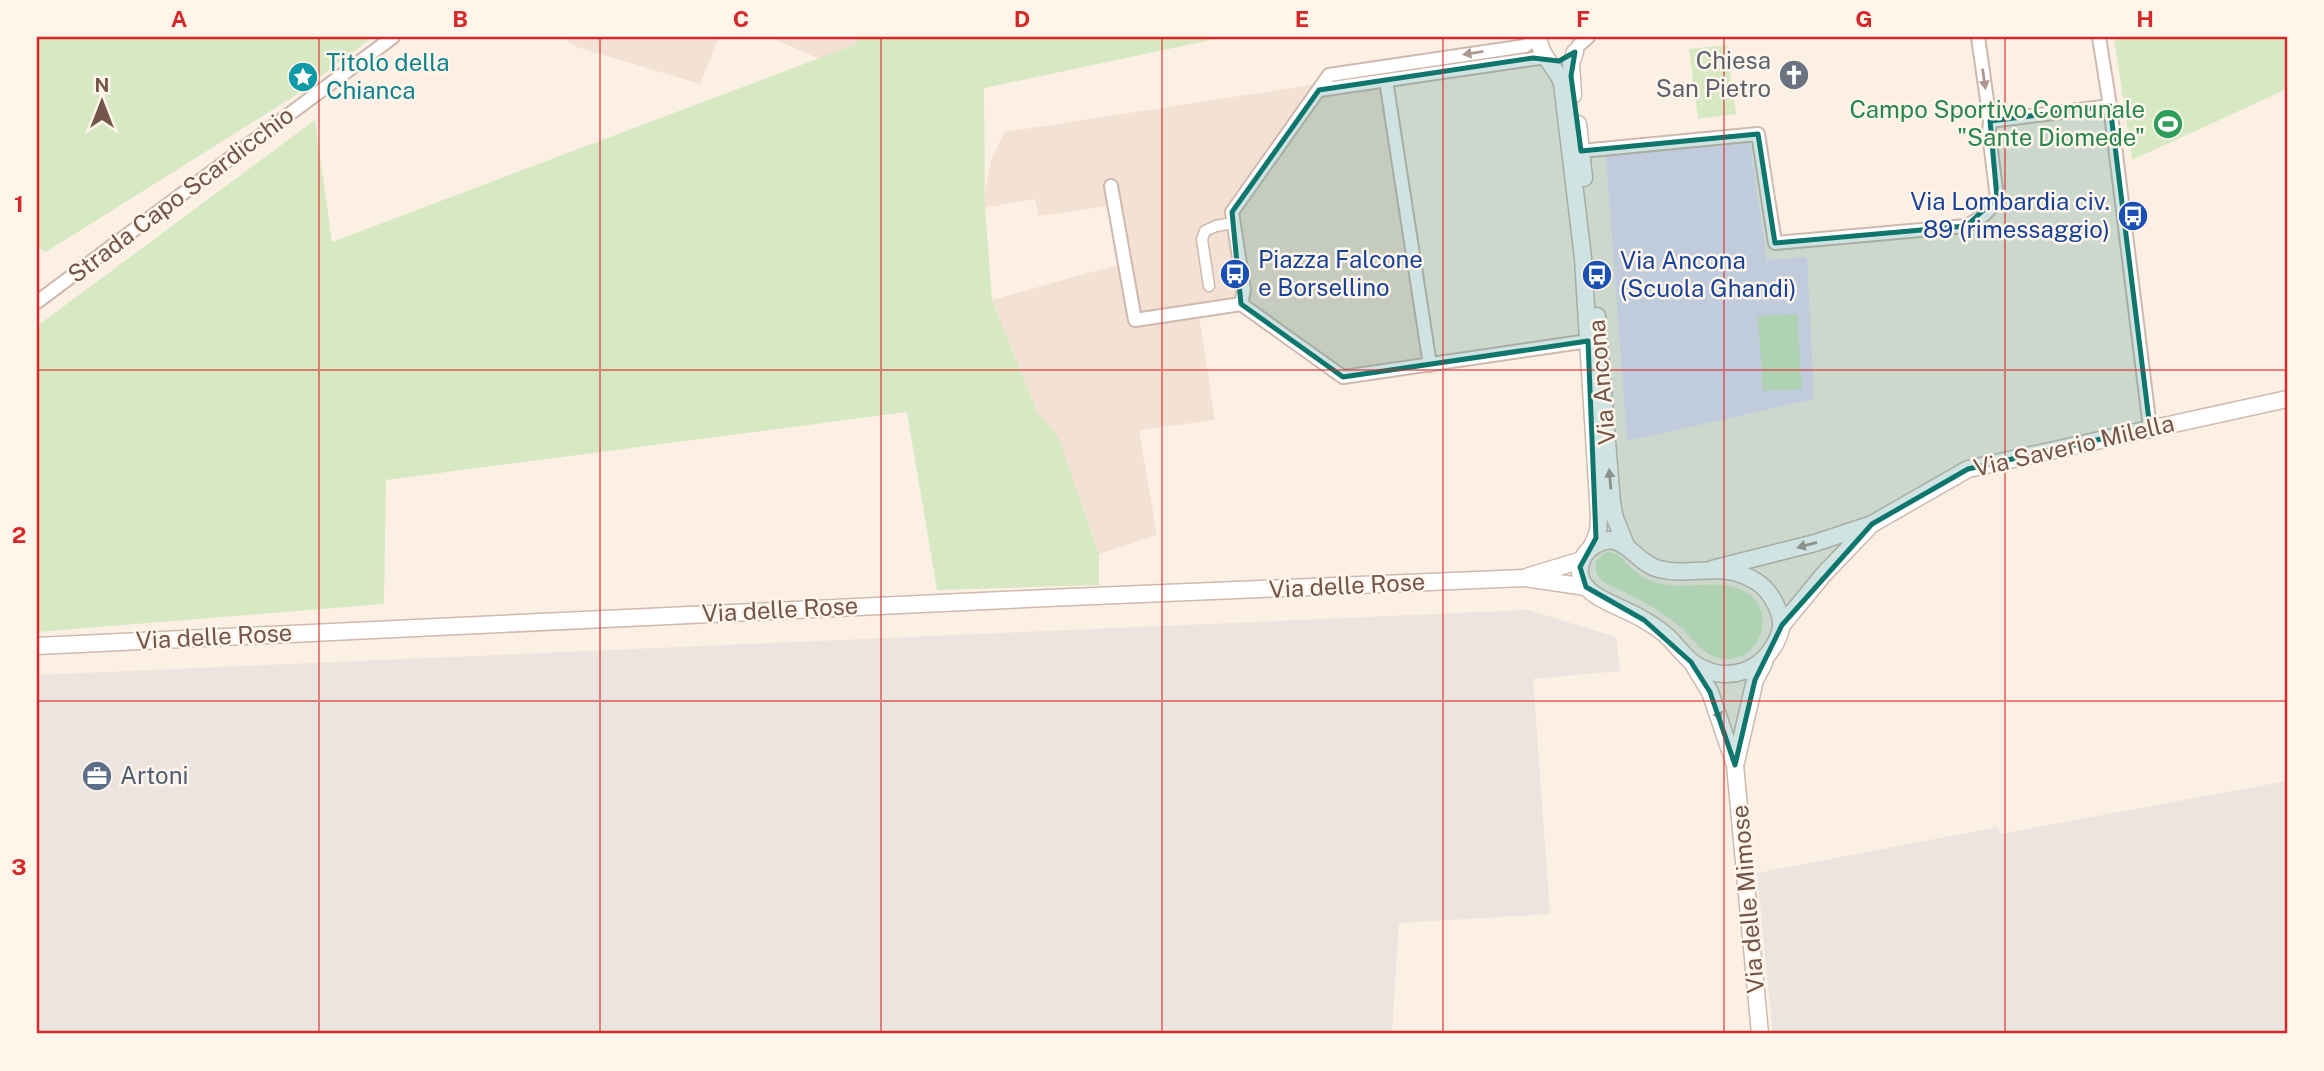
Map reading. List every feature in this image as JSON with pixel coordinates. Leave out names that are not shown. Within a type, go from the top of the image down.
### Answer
[{"type":"street","name":"Strada Capo Scardicchio","points":[[37,302],[393,37]]},
{"type":"street","name":"Via Ancona","points":[[1538,37],[1539,46],[1556,69],[1562,83],[1583,258],[1599,517],[1598,532],[1587,553],[1581,574],[1586,587]]},
{"type":"street","points":[[1241,304],[1244,290],[1232,212],[1329,75],[1525,46],[1538,37]]},
{"type":"street","points":[[1581,151],[1758,134],[1775,243],[1966,226],[1980,219],[1993,207],[1997,198],[1978,37]]},
{"type":"street","points":[[2099,37],[2150,428]]},
{"type":"street","name":"Via Ancona","points":[[1580,43],[1571,63],[1571,76],[1581,151],[1612,503],[1626,544]]},
{"type":"street","points":[[1319,90],[1546,57],[1565,60],[1580,43]]},
{"type":"street","points":[[1386,80],[1430,365]]},
{"type":"street","points":[[1990,121],[2110,106]]},
{"type":"street","points":[[1111,186],[1135,320],[1241,304],[1343,377],[1588,341]]},
{"type":"street","points":[[1209,286],[1202,239],[1205,232],[1216,226],[1233,223]]},
{"type":"street","name":"Via Saverio Milella","points":[[1872,524],[1968,469],[2287,399]]},
{"type":"street","points":[[1626,544],[1656,569],[1676,572],[1712,569],[1815,543],[1872,524]]},
{"type":"street","points":[[1782,625],[1816,583],[1872,524]]},
{"type":"street","name":"Via delle Rose","points":[[1524,578],[1587,553],[1610,540],[1626,544]]},
{"type":"street","points":[[1712,569],[1738,572],[1760,583],[1774,602],[1782,625]]},
{"type":"street","name":"Via delle Rose","points":[[37,646],[1524,578],[1586,587]]},
{"type":"street","name":"Via delle Mimose","points":[[1586,587],[1598,597],[1644,620],[1668,636],[1692,662],[1710,692],[1735,765],[1760,1034]]},
{"type":"street","name":"Via delle Mimose","points":[[1735,765],[1755,680],[1776,645],[1782,625]]},
{"type":"street","points":[[1692,662],[1710,672],[1731,673],[1754,669],[1767,658]]},
{"type":"highlighted area","points":[[1575,52],[1571,76],[1581,151],[1758,134],[1775,243],[1966,226],[1997,198],[1990,121],[2110,106],[2150,428],[1968,469],[1872,524],[1782,625],[1755,680],[1735,765],[1710,692],[1691,662],[1644,620],[1586,587],[1580,567],[1596,538],[1588,341],[1343,377],[1241,304],[1232,212],[1319,90],[1533,58],[1559,61]]},
{"type":"shaded area","points":[[561,37],[719,37],[700,84],[577,47]]},
{"type":"shaded area","points":[[770,37],[857,37],[858,44],[819,59]]},
{"type":"shaded area","points":[[1386,80],[1430,365],[1343,377],[1241,304],[1198,310],[1215,420],[1139,430],[1157,535],[1099,554],[1058,436],[1037,412],[992,300],[1124,263],[1114,205],[1039,216],[1035,199],[985,208],[991,161],[1004,132],[1324,83]]},
{"type":"shaded area","points":[[1750,143],[1767,260],[1807,257],[1814,399],[1627,441],[1606,156]]},
{"type":"shaded area","points":[[1528,610],[1616,637],[1620,671],[1533,679],[1550,914],[1399,923],[1392,1031],[1385,1034],[37,1034],[37,675]]},
{"type":"shaded area","points":[[2287,781],[2287,1034],[1773,1034],[1757,873],[1998,827],[2000,834]]},
{"type":"green space","points":[[37,37],[373,37],[296,95],[46,252],[37,247]]},
{"type":"green space","points":[[857,37],[1225,37],[984,88],[985,207],[992,300],[1037,412],[1058,436],[1099,554],[1099,585],[937,590],[907,412],[386,480],[384,604],[37,632],[37,326],[315,120],[332,242],[857,44]]},
{"type":"green space","name":"Campo Sportivo Comunale \"Sante Diomede\"","points":[[2114,37],[2287,37],[2287,89],[2132,160]]},
{"type":"green space","points":[[1727,45],[1736,114],[1698,119],[1689,49]]},
{"type":"green space","points":[[1797,314],[1802,389],[1763,391],[1758,316]]},
{"type":"green space","points":[[1609,552],[1621,557],[1633,570],[1657,583],[1678,586],[1721,585],[1742,590],[1753,597],[1760,608],[1762,631],[1757,642],[1749,652],[1738,658],[1724,659],[1710,655],[1666,616],[1600,579],[1596,572],[1596,561]]},
{"type":"place","name":"Chiesa San Pietro","points":[[1794,75]]},
{"type":"place","name":"Titolo della Chianca","points":[[303,77]]},
{"type":"place","name":"Campo Sportivo Comunale \"Sante Diomede\"","points":[[2168,124]]},
{"type":"place","name":"Via Lombardia civ. 89 (rimessaggio)","points":[[2133,216]]},
{"type":"place","name":"Piazza Falcone e Borsellino","points":[[1235,274]]},
{"type":"place","name":"Via Ancona (Scuola Ghandi)","points":[[1597,275]]},
{"type":"place","name":"Artoni","points":[[97,776]]}]
